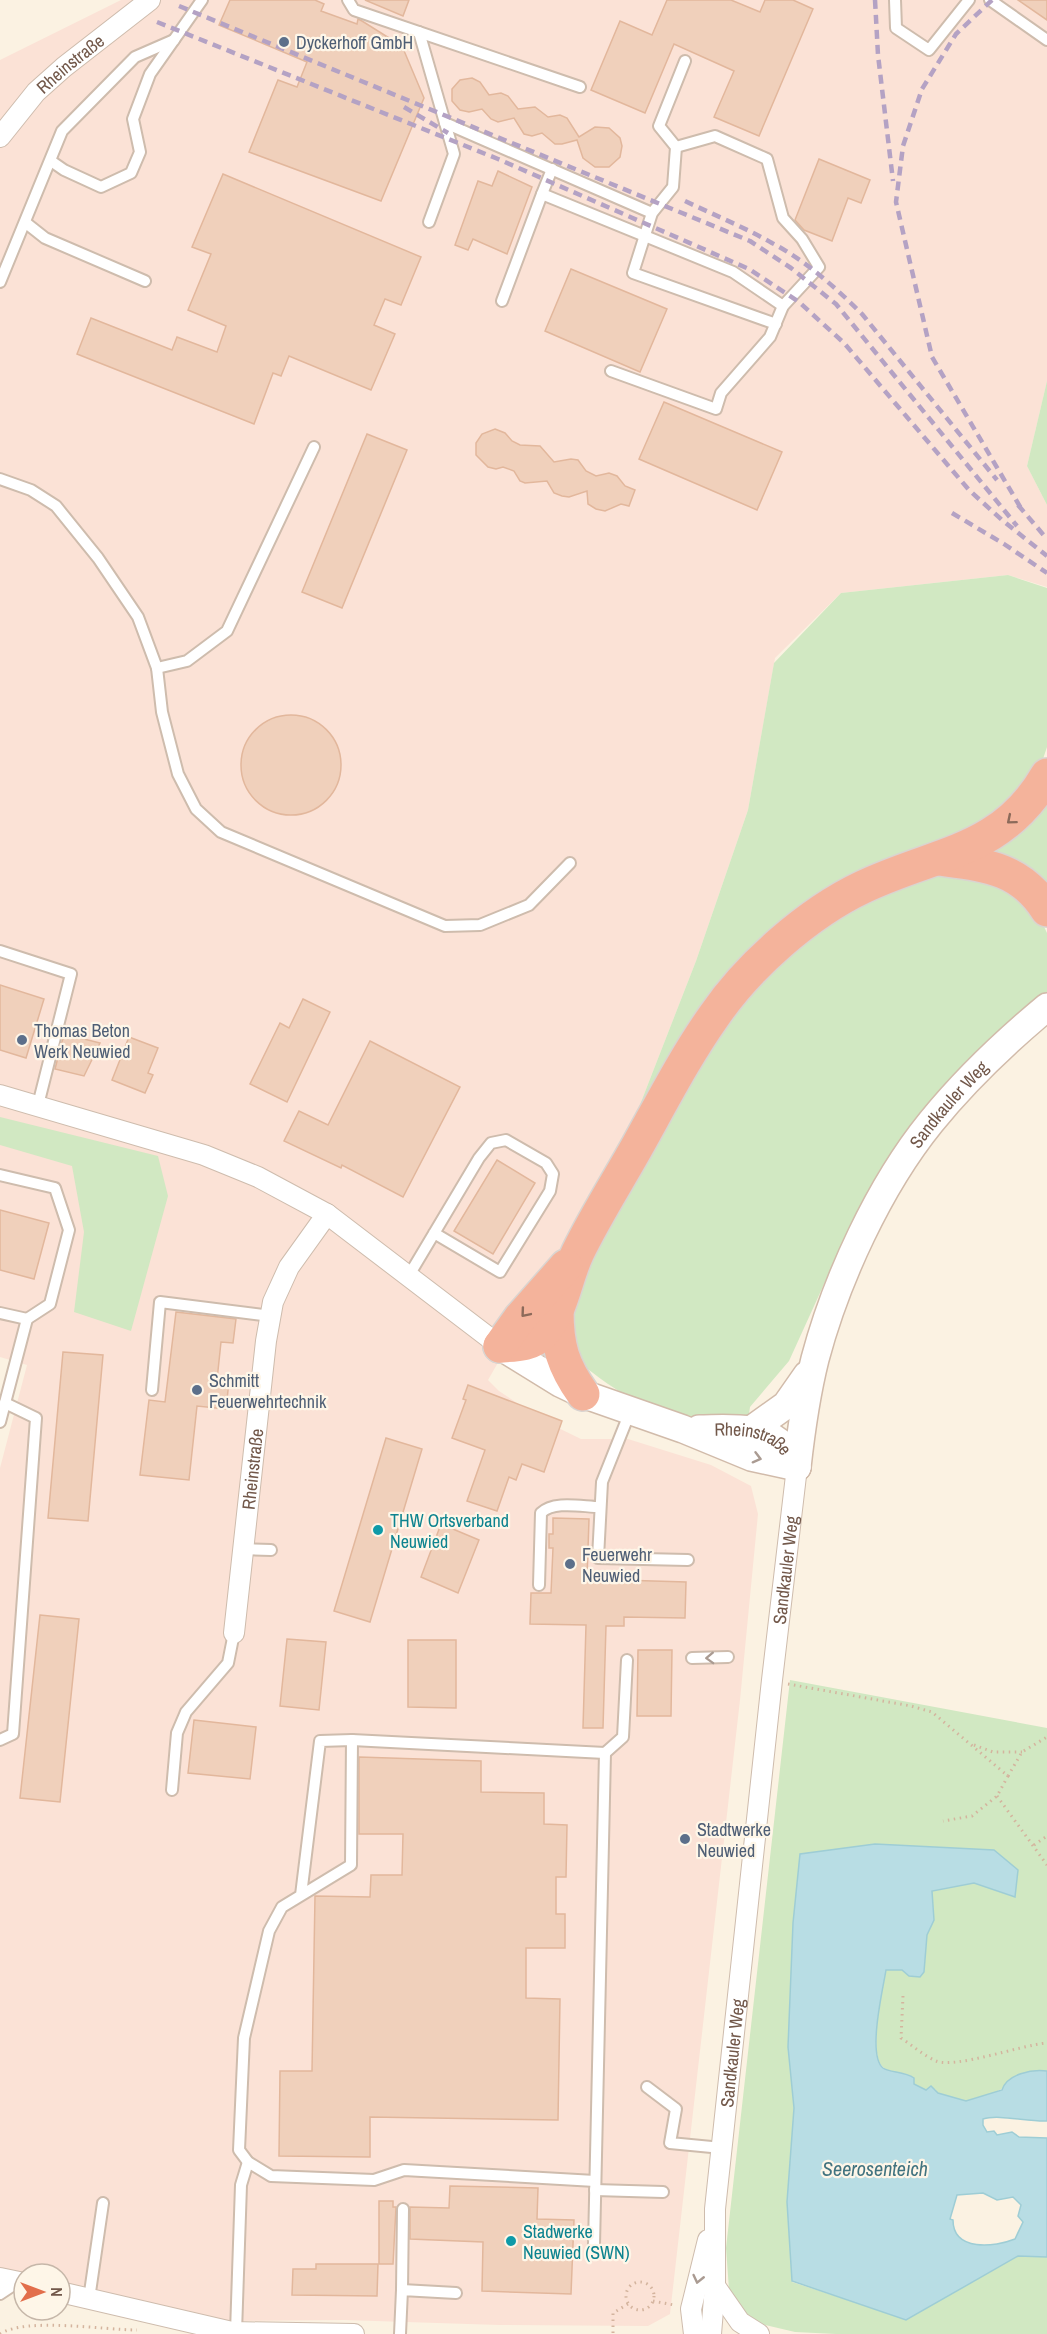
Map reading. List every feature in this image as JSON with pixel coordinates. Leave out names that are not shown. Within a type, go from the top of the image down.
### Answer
[{"type":"highway","points":[[500,1346],[524,1345],[546,1329],[557,1311],[577,1253],[700,1037],[715,1015],[756,967],[810,919],[844,897],[894,873],[939,859],[1005,826],[1030,801],[1047,775]]},
{"type":"highway","points":[[939,859],[985,865],[1003,870],[1019,879],[1033,891],[1047,910]]},
{"type":"highway","points":[[500,1346],[520,1318],[577,1253]]},
{"type":"highway","points":[[557,1311],[557,1333],[562,1355],[571,1376],[583,1394]]},
{"type":"street","name":"Rheinstraße","points":[[0,137],[36,93],[64,67],[150,0]]},
{"type":"street","name":"Sandkauler Weg","points":[[711,2334],[715,2286],[715,2209],[771,1680],[797,1467],[807,1393],[814,1361],[833,1302],[851,1258],[901,1164],[958,1090],[1047,1007]]},
{"type":"street","name":"Rheinstraße","points":[[0,1095],[204,1155],[258,1177],[327,1214],[500,1346],[539,1371],[583,1394],[630,1412],[683,1429],[751,1456],[797,1467]]},
{"type":"street","name":"Rheinstraße","points":[[234,1633],[266,1341],[273,1302],[289,1266],[327,1214]]},
{"type":"street","points":[[752,1430],[786,1405],[801,1385],[814,1361]]},
{"type":"street","name":"Rheinstraße","points":[[683,1429],[752,1430],[769,1436],[783,1446],[797,1467]]},
{"type":"street","name":"Sandkauler Weg","points":[[694,2334],[691,2309],[715,2209]]},
{"type":"street","points":[[715,2286],[740,2322],[759,2334]]},
{"type":"street","points":[[72,2295],[236,2332],[354,2334]]},
{"type":"lane","points":[[51,161],[101,188],[131,173],[140,152],[133,119],[150,74],[202,0]]},
{"type":"lane","points":[[348,0],[354,10],[580,87]]},
{"type":"lane","points":[[895,0],[896,28],[930,50],[969,0]]},
{"type":"lane","points":[[990,0],[1047,40]]},
{"type":"lane","points":[[419,32],[454,154],[429,222]]},
{"type":"lane","points":[[0,282],[62,131],[135,57],[174,40]]},
{"type":"lane","points":[[685,61],[659,126],[676,147],[673,187],[652,213],[633,273],[776,324]]},
{"type":"lane","points":[[445,123],[652,213]]},
{"type":"lane","points":[[612,371],[716,409],[721,393],[770,337],[783,306],[819,267],[802,239],[783,218],[767,159],[715,136],[676,147]]},
{"type":"lane","points":[[502,301],[552,169]]},
{"type":"lane","points":[[542,194],[733,272],[783,306]]},
{"type":"lane","points":[[26,223],[45,238],[145,281]]},
{"type":"lane","points":[[157,668],[187,661],[227,631],[314,447]]},
{"type":"lane","points":[[0,479],[31,490],[56,506],[98,558],[138,617],[157,668],[162,712],[178,774],[196,809],[221,832],[445,926],[480,925],[529,905],[570,863]]},
{"type":"lane","points":[[0,951],[71,974],[38,1105]]},
{"type":"lane","points":[[408,1277],[434,1233],[479,1158],[491,1143],[506,1140],[546,1163],[553,1174],[550,1191],[500,1272],[434,1233]]},
{"type":"lane","points":[[0,1175],[55,1188],[69,1230],[50,1304],[27,1319],[0,1422]]},
{"type":"lane","points":[[152,1390],[160,1302],[271,1316]]},
{"type":"lane","points":[[0,1313],[27,1319]]},
{"type":"lane","points":[[0,1740],[13,1734],[36,1419],[5,1403]]},
{"type":"lane","points":[[630,1412],[602,1482],[598,1558],[688,1560]]},
{"type":"lane","points":[[539,1585],[541,1513],[558,1506],[600,1507]]},
{"type":"lane","points":[[243,1549],[271,1550]]},
{"type":"lane","points":[[172,1790],[177,1733],[186,1712],[228,1663],[234,1633]]},
{"type":"lane","points":[[692,1658],[728,1657]]},
{"type":"lane","points":[[594,2245],[605,1753],[622,1737],[627,1660]]},
{"type":"lane","points":[[301,1895],[320,1741],[352,1740],[605,1753]]},
{"type":"lane","points":[[352,1740],[351,1865],[282,1907],[268,1931],[244,2038],[239,2151],[248,2162],[271,2176],[374,2180],[404,2170],[663,2192]]},
{"type":"lane","points":[[648,2087],[676,2109],[670,2143],[722,2148]]},
{"type":"lane","points":[[236,2332],[241,2185],[248,2162]]},
{"type":"lane","points":[[89,2299],[103,2203]]},
{"type":"lane","points":[[400,2334],[403,2209]]},
{"type":"lane","points":[[0,2294],[12,2283]]},
{"type":"lane","points":[[402,2290],[456,2293]]},
{"type":"path","points":[[771,1680],[932,1712],[1008,1776]]},
{"type":"path","points":[[944,1821],[972,1816],[998,1796],[1022,1752],[1047,1737]]},
{"type":"path","points":[[971,1745],[993,1752],[1022,1752]]},
{"type":"path","points":[[998,1796],[1047,1865]]},
{"type":"path","points":[[1033,1845],[1047,1836]]},
{"type":"path","points":[[903,1996],[901,2038],[938,2062],[969,2061],[1047,2043]]},
{"type":"path","points":[[639,2282],[651,2287],[653,2301],[647,2308],[642,2310],[628,2304],[627,2289],[639,2282]]},
{"type":"path","points":[[653,2301],[679,2306]]},
{"type":"path","points":[[613,2333],[613,2313],[628,2304]]},
{"type":"path","points":[[0,2334],[9,2328],[43,2325],[137,2330]]},
{"type":"shaded area","points":[[121,0],[1047,0],[1047,381],[1027,466],[1047,505],[1047,587],[1008,575],[841,593],[775,658],[748,810],[696,961],[627,1138],[488,1380],[499,1391],[544,1421],[581,1439],[628,1439],[711,1465],[751,1486],[758,1514],[740,1700],[670,2314],[648,2326],[499,2325],[344,2320],[231,2321],[72,2287],[72,2262],[12,2262],[12,2272],[0,2269],[0,1468],[27,1365],[0,1357],[0,60]]},
{"type":"green space","points":[[1047,381],[1047,505],[1027,466]]},
{"type":"green space","points":[[1008,575],[1047,588],[1047,747],[1040,768],[1010,811],[823,899],[627,1138],[696,961],[748,810],[774,663],[841,593]]},
{"type":"green space","points":[[1047,787],[1047,896],[996,859],[989,843]]},
{"type":"green space","points":[[930,874],[994,877],[1038,914],[1047,933],[1047,992],[953,1077],[916,1119],[879,1171],[850,1227],[789,1361],[750,1407],[748,1420],[707,1419],[679,1415],[639,1402],[623,1393],[577,1361],[563,1308],[660,1124],[761,976],[847,908]]},
{"type":"green space","points":[[0,1117],[158,1156],[168,1196],[131,1331],[74,1312],[84,1232],[72,1166],[0,1145]]},
{"type":"green space","points":[[790,1680],[1047,1728],[1047,2071],[1029,2075],[976,2100],[963,2101],[938,2093],[935,2089],[922,2090],[914,2084],[914,2078],[887,2070],[879,2061],[877,2050],[876,2037],[886,1969],[902,1970],[909,1976],[919,1977],[924,1972],[927,1935],[934,1920],[932,1891],[974,1883],[1015,1897],[1018,1870],[994,1850],[800,1854],[793,1923],[788,2047],[794,2108],[787,2202],[792,2282],[906,2319],[1018,2256],[1047,2257],[1047,2334],[795,2332],[731,2317],[726,2248]]},
{"type":"water","name":"Seerosenteich","points":[[875,1844],[994,1850],[1018,1870],[1015,1897],[974,1883],[932,1891],[934,1920],[927,1935],[924,1972],[920,1977],[909,1976],[902,1970],[886,1970],[877,2021],[876,2050],[878,2061],[883,2068],[914,2078],[914,2084],[926,2090],[931,2086],[938,2093],[966,2101],[1002,2090],[1014,2076],[1034,2071],[1047,2071],[1047,2121],[990,2118],[983,2119],[983,2125],[987,2132],[994,2131],[997,2135],[1012,2132],[1019,2137],[1047,2138],[1047,2257],[1018,2256],[906,2320],[792,2281],[787,2202],[794,2108],[788,2047],[793,1923],[800,1854]],"holes":[[[983,2193],[997,2200],[1013,2197],[1021,2205],[1018,2216],[1023,2222],[1015,2239],[987,2245],[967,2242],[960,2238],[953,2220],[950,2219],[957,2195]]]},
{"type":"building","points":[[230,0],[315,0],[324,4],[321,11],[357,24],[358,19],[402,46],[424,98],[381,201],[249,152],[278,80],[297,87],[307,62],[219,25]]},
{"type":"building","points":[[365,0],[409,0],[403,16]]},
{"type":"building","points":[[667,0],[731,0],[760,12],[765,0],[793,0],[813,9],[759,136],[714,117],[734,71],[674,44],[645,113],[591,90],[620,21],[652,35]]},
{"type":"building","points":[[1018,0],[1047,0],[1047,20]]},
{"type":"building","points":[[472,78],[480,82],[489,95],[501,93],[508,96],[518,109],[535,107],[548,117],[560,115],[567,118],[579,137],[595,127],[609,128],[620,138],[622,146],[620,157],[609,167],[595,167],[583,158],[577,140],[555,144],[542,133],[532,136],[524,134],[514,118],[498,122],[491,119],[482,109],[469,112],[460,110],[452,101],[452,89],[460,80]]},
{"type":"building","points":[[819,159],[870,180],[861,203],[848,198],[832,241],[804,230],[795,220]]},
{"type":"building","points":[[498,171],[532,187],[507,254],[473,239],[468,250],[455,245],[478,181],[492,186]]},
{"type":"building","points":[[223,174],[421,257],[401,305],[385,299],[374,325],[395,334],[371,390],[289,356],[281,376],[273,373],[254,424],[77,354],[91,318],[172,350],[177,337],[217,352],[226,326],[188,310],[211,254],[192,247]]},
{"type":"building","points":[[571,269],[667,309],[640,372],[545,331]]},
{"type":"building","points":[[664,402],[782,452],[757,510],[639,459]]},
{"type":"building","points":[[495,429],[505,433],[512,441],[520,445],[540,446],[554,462],[578,460],[586,471],[596,476],[609,473],[617,476],[625,486],[635,490],[629,506],[621,504],[605,511],[596,509],[588,504],[587,491],[569,497],[562,496],[554,493],[547,481],[525,483],[520,481],[514,471],[503,467],[496,469],[488,467],[476,455],[476,443],[482,434]]},
{"type":"building","points":[[367,434],[407,450],[342,608],[302,592]]},
{"type":"building","points":[[291,715],[310,719],[326,730],[337,746],[341,765],[337,784],[326,800],[310,811],[291,815],[272,811],[256,800],[245,784],[241,765],[245,746],[256,730],[272,719]]},
{"type":"building","points":[[0,985],[44,999],[26,1058],[0,1050]]},
{"type":"building","points":[[303,999],[330,1012],[287,1102],[250,1084],[280,1023],[289,1028]]},
{"type":"building","points":[[64,1034],[100,1043],[84,1076],[55,1069]]},
{"type":"building","points":[[129,1037],[158,1048],[148,1073],[153,1075],[145,1093],[112,1080]]},
{"type":"building","points":[[370,1041],[460,1087],[403,1197],[342,1165],[341,1168],[284,1141],[299,1111],[328,1125]]},
{"type":"building","points":[[497,1160],[535,1183],[493,1254],[454,1231]]},
{"type":"building","points":[[0,1210],[49,1223],[34,1279],[0,1270]]},
{"type":"building","name":"Schmitt Feuerwehrtechnik","points":[[176,1312],[236,1319],[233,1343],[221,1342],[217,1380],[229,1381],[226,1409],[197,1406],[189,1480],[140,1475],[149,1400],[165,1402]]},
{"type":"building","points":[[63,1352],[103,1355],[88,1521],[48,1518]]},
{"type":"building","points":[[468,1385],[562,1421],[544,1472],[522,1464],[516,1480],[509,1477],[497,1511],[467,1501],[485,1450],[452,1438],[466,1400],[463,1399]]},
{"type":"building","name":"THW Ortsverband Neuwied","points":[[386,1438],[422,1449],[370,1622],[334,1611]]},
{"type":"building","name":"Feuerwehr Neuwied","points":[[553,1518],[589,1519],[587,1579],[686,1582],[685,1618],[624,1617],[624,1626],[606,1626],[603,1728],[583,1728],[586,1625],[530,1624],[531,1593],[551,1593],[553,1548],[549,1548],[549,1534],[553,1534]]},
{"type":"building","points":[[441,1524],[479,1540],[458,1593],[421,1577]]},
{"type":"building","points":[[40,1615],[79,1619],[60,1802],[20,1798]]},
{"type":"building","points":[[287,1639],[326,1642],[319,1710],[280,1706]]},
{"type":"building","points":[[408,1640],[456,1640],[456,1708],[408,1707]]},
{"type":"building","points":[[638,1650],[672,1650],[671,1716],[637,1716]]},
{"type":"building","points":[[194,1720],[256,1727],[250,1779],[188,1773]]},
{"type":"building","points":[[359,1757],[481,1761],[481,1792],[544,1793],[544,1824],[567,1825],[566,1877],[556,1877],[556,1914],[565,1914],[565,1948],[526,1948],[526,1998],[560,1999],[558,2120],[370,2117],[370,2157],[279,2156],[280,2071],[312,2071],[315,1896],[370,1897],[371,1875],[402,1875],[403,1834],[359,1834]]},
{"type":"building","name":"Stadwerke Neuwied (SWN)","points":[[450,2186],[538,2188],[537,2219],[574,2220],[571,2294],[482,2291],[483,2242],[410,2239],[410,2207],[449,2208]]},
{"type":"building","points":[[379,2201],[393,2201],[393,2207],[396,2207],[393,2264],[379,2264]]},
{"type":"building","points":[[316,2264],[378,2264],[377,2296],[292,2295],[293,2269],[316,2269]]},
{"type":"railway","points":[[875,0],[878,55],[893,181]]},
{"type":"railway","points":[[992,0],[956,34],[922,89],[903,146],[896,202],[932,357],[1022,510]]},
{"type":"railway","points":[[179,6],[750,241],[791,268],[836,304],[1017,526]]},
{"type":"railway","points":[[157,22],[498,159],[749,269],[799,302],[844,343],[969,490],[1047,556]]},
{"type":"railway","points":[[404,107],[448,133]]},
{"type":"railway","points":[[685,201],[785,250],[831,284],[862,314],[997,480]]},
{"type":"railway","points":[[1018,505],[1047,539]]},
{"type":"railway","points":[[952,513],[1047,573]]},
{"type":"place","name":"Dyckerhoff GmbH","points":[[284,42]]},
{"type":"place","name":"Thomas Beton Werk Neuwied","points":[[22,1040]]},
{"type":"place","name":"Schmitt Feuerwehrtechnik","points":[[197,1390]]},
{"type":"place","name":"THW Ortsverband Neuwied","points":[[378,1530]]},
{"type":"place","name":"Feuerwehr Neuwied","points":[[570,1564]]},
{"type":"place","name":"Stadtwerke Neuwied","points":[[685,1839]]},
{"type":"place","name":"Stadwerke Neuwied (SWN)","points":[[511,2241]]}]
